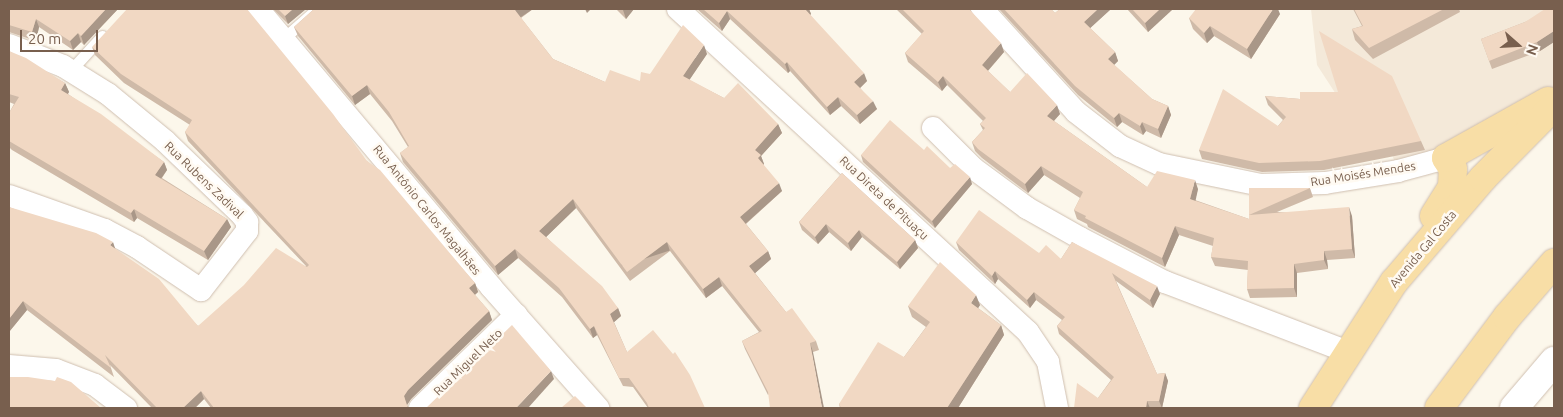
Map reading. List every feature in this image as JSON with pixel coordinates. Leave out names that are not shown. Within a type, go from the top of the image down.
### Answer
[{"type":"main road","points":[[1394,282],[1452,187],[1453,169],[1446,158],[1554,98]]},
{"type":"main road","name":"Avenida Gal Costa","points":[[1313,408],[1394,282],[1483,178],[1554,106]]},
{"type":"main road","points":[[1439,408],[1507,317],[1554,262]]},
{"type":"street","name":"Rua Antônio Carlos Magalhães","points":[[258,9],[516,315],[598,408]]},
{"type":"street","name":"Rua Direta de Pituaçu","points":[[678,9],[1028,332],[1048,362],[1057,408]]},
{"type":"street","name":"Rua Moisés Mendes","points":[[982,9],[1076,112],[1120,146],[1159,164],[1261,185],[1325,183],[1398,171],[1446,158]]},
{"type":"street","name":"Rua Rubens Zadival","points":[[9,45],[90,80],[165,141],[242,215],[247,222],[247,231],[201,290],[137,247],[105,230],[9,196]]},
{"type":"street","points":[[933,128],[973,168],[1026,208],[1080,238],[1165,282],[1348,352]]},
{"type":"street","name":"Rua Miguel Neto","points":[[420,408],[516,315]]},
{"type":"street","points":[[1514,408],[1554,361]]},
{"type":"street","points":[[9,366],[56,370],[95,385],[126,408]]},
{"type":"lane","points":[[284,38],[317,9]]},
{"type":"lane","points":[[70,70],[109,29]]},
{"type":"shaded area","points":[[1311,9],[1554,9],[1554,99],[1398,171],[1376,110],[1345,108],[1317,65]]},
{"type":"building","points":[[9,9],[106,9],[81,36],[78,33],[70,41],[36,19],[32,32],[9,25]]},
{"type":"building","points":[[127,9],[247,9],[333,114],[367,161],[380,170],[475,283],[469,288],[489,311],[408,390],[404,396],[408,408],[214,408],[201,391],[183,408],[157,408],[105,355],[111,368],[23,301],[9,319],[9,207],[96,233],[113,242],[110,245],[159,279],[198,326],[244,285],[276,248],[307,267],[309,265],[185,132],[192,120],[121,74],[92,47]]},
{"type":"building","points":[[278,9],[293,9],[285,16]]},
{"type":"building","points":[[314,9],[517,9],[515,10],[553,59],[605,82],[610,70],[640,81],[641,72],[650,74],[683,25],[704,45],[683,76],[724,98],[738,83],[778,124],[755,150],[761,155],[758,158],[779,183],[740,217],[768,251],[749,266],[786,312],[792,308],[816,341],[810,343],[822,408],[770,408],[768,392],[742,341],[762,331],[719,277],[703,289],[667,242],[627,272],[573,199],[539,231],[602,286],[618,308],[610,314],[627,352],[653,330],[673,354],[675,352],[690,375],[705,408],[649,408],[629,378],[619,378],[594,326],[590,329],[559,288],[515,249],[495,266],[400,153],[409,146],[389,112],[367,85],[352,96],[294,27]]},
{"type":"building","points":[[703,9],[805,9],[864,73],[854,82],[873,101],[857,115],[838,97],[827,107],[787,62],[785,64],[727,11],[719,23]]},
{"type":"building","points":[[902,9],[969,9],[1001,43],[982,65],[1010,92],[1027,73],[1057,105],[1047,116],[1147,187],[1157,171],[1195,180],[1190,199],[1249,219],[1249,215],[1349,207],[1352,249],[1324,251],[1324,260],[1294,264],[1294,288],[1247,289],[1248,261],[1211,257],[1214,238],[1175,226],[1162,258],[1085,218],[1086,216],[1074,210],[1083,192],[1041,166],[1025,184],[978,149],[972,142],[985,128],[980,124],[986,118],[943,76],[938,82],[905,53],[924,31]]},
{"type":"building","points":[[1004,9],[1051,9],[1055,13],[1060,9],[1098,9],[1084,22],[1115,52],[1108,59],[1152,99],[1168,106],[1158,129],[1142,122],[1140,126],[1119,113],[1114,118],[1075,86]]},
{"type":"building","points":[[1132,9],[1160,9],[1145,23]]},
{"type":"building","points":[[1196,9],[1273,9],[1247,49],[1210,26],[1204,33],[1189,18]]},
{"type":"building","points":[[1354,9],[1444,9],[1369,48],[1352,29],[1363,26]]},
{"type":"building","points":[[1545,9],[1554,9],[1554,31],[1537,42],[1489,61],[1481,39],[1525,22]]},
{"type":"building","points":[[1319,31],[1392,76],[1421,141],[1320,161],[1259,163],[1199,150],[1223,89],[1278,126],[1286,117],[1265,96],[1300,99],[1300,92],[1338,92]]},
{"type":"building","points":[[9,51],[26,58],[65,83],[61,90],[101,114],[164,162],[155,175],[227,219],[204,251],[134,209],[131,213],[9,141],[9,113],[19,97],[9,94]]},
{"type":"building","points":[[890,120],[924,150],[927,146],[950,168],[955,164],[970,177],[932,221],[861,155]]},
{"type":"building","points":[[842,173],[915,240],[897,262],[859,230],[848,243],[826,224],[815,237],[799,222]]},
{"type":"building","points":[[1249,188],[1310,188],[1249,215]]},
{"type":"building","points":[[979,210],[1039,253],[1046,245],[1061,259],[1072,242],[1157,286],[1150,300],[1112,273],[1157,374],[1165,373],[1159,401],[1147,401],[1146,408],[1074,408],[1077,383],[1098,398],[1114,377],[1057,326],[1065,317],[1034,292],[1027,300],[995,271],[992,276],[956,242]]},
{"type":"building","points":[[940,262],[976,295],[971,303],[1001,325],[947,408],[841,408],[839,404],[878,342],[904,357],[930,322],[908,306]]},
{"type":"building","points":[[512,325],[551,371],[516,408],[426,408]]},
{"type":"building","points":[[9,377],[28,377],[55,381],[57,377],[71,382],[101,408],[9,408]]},
{"type":"building","points":[[575,396],[587,408],[561,408]]}]
